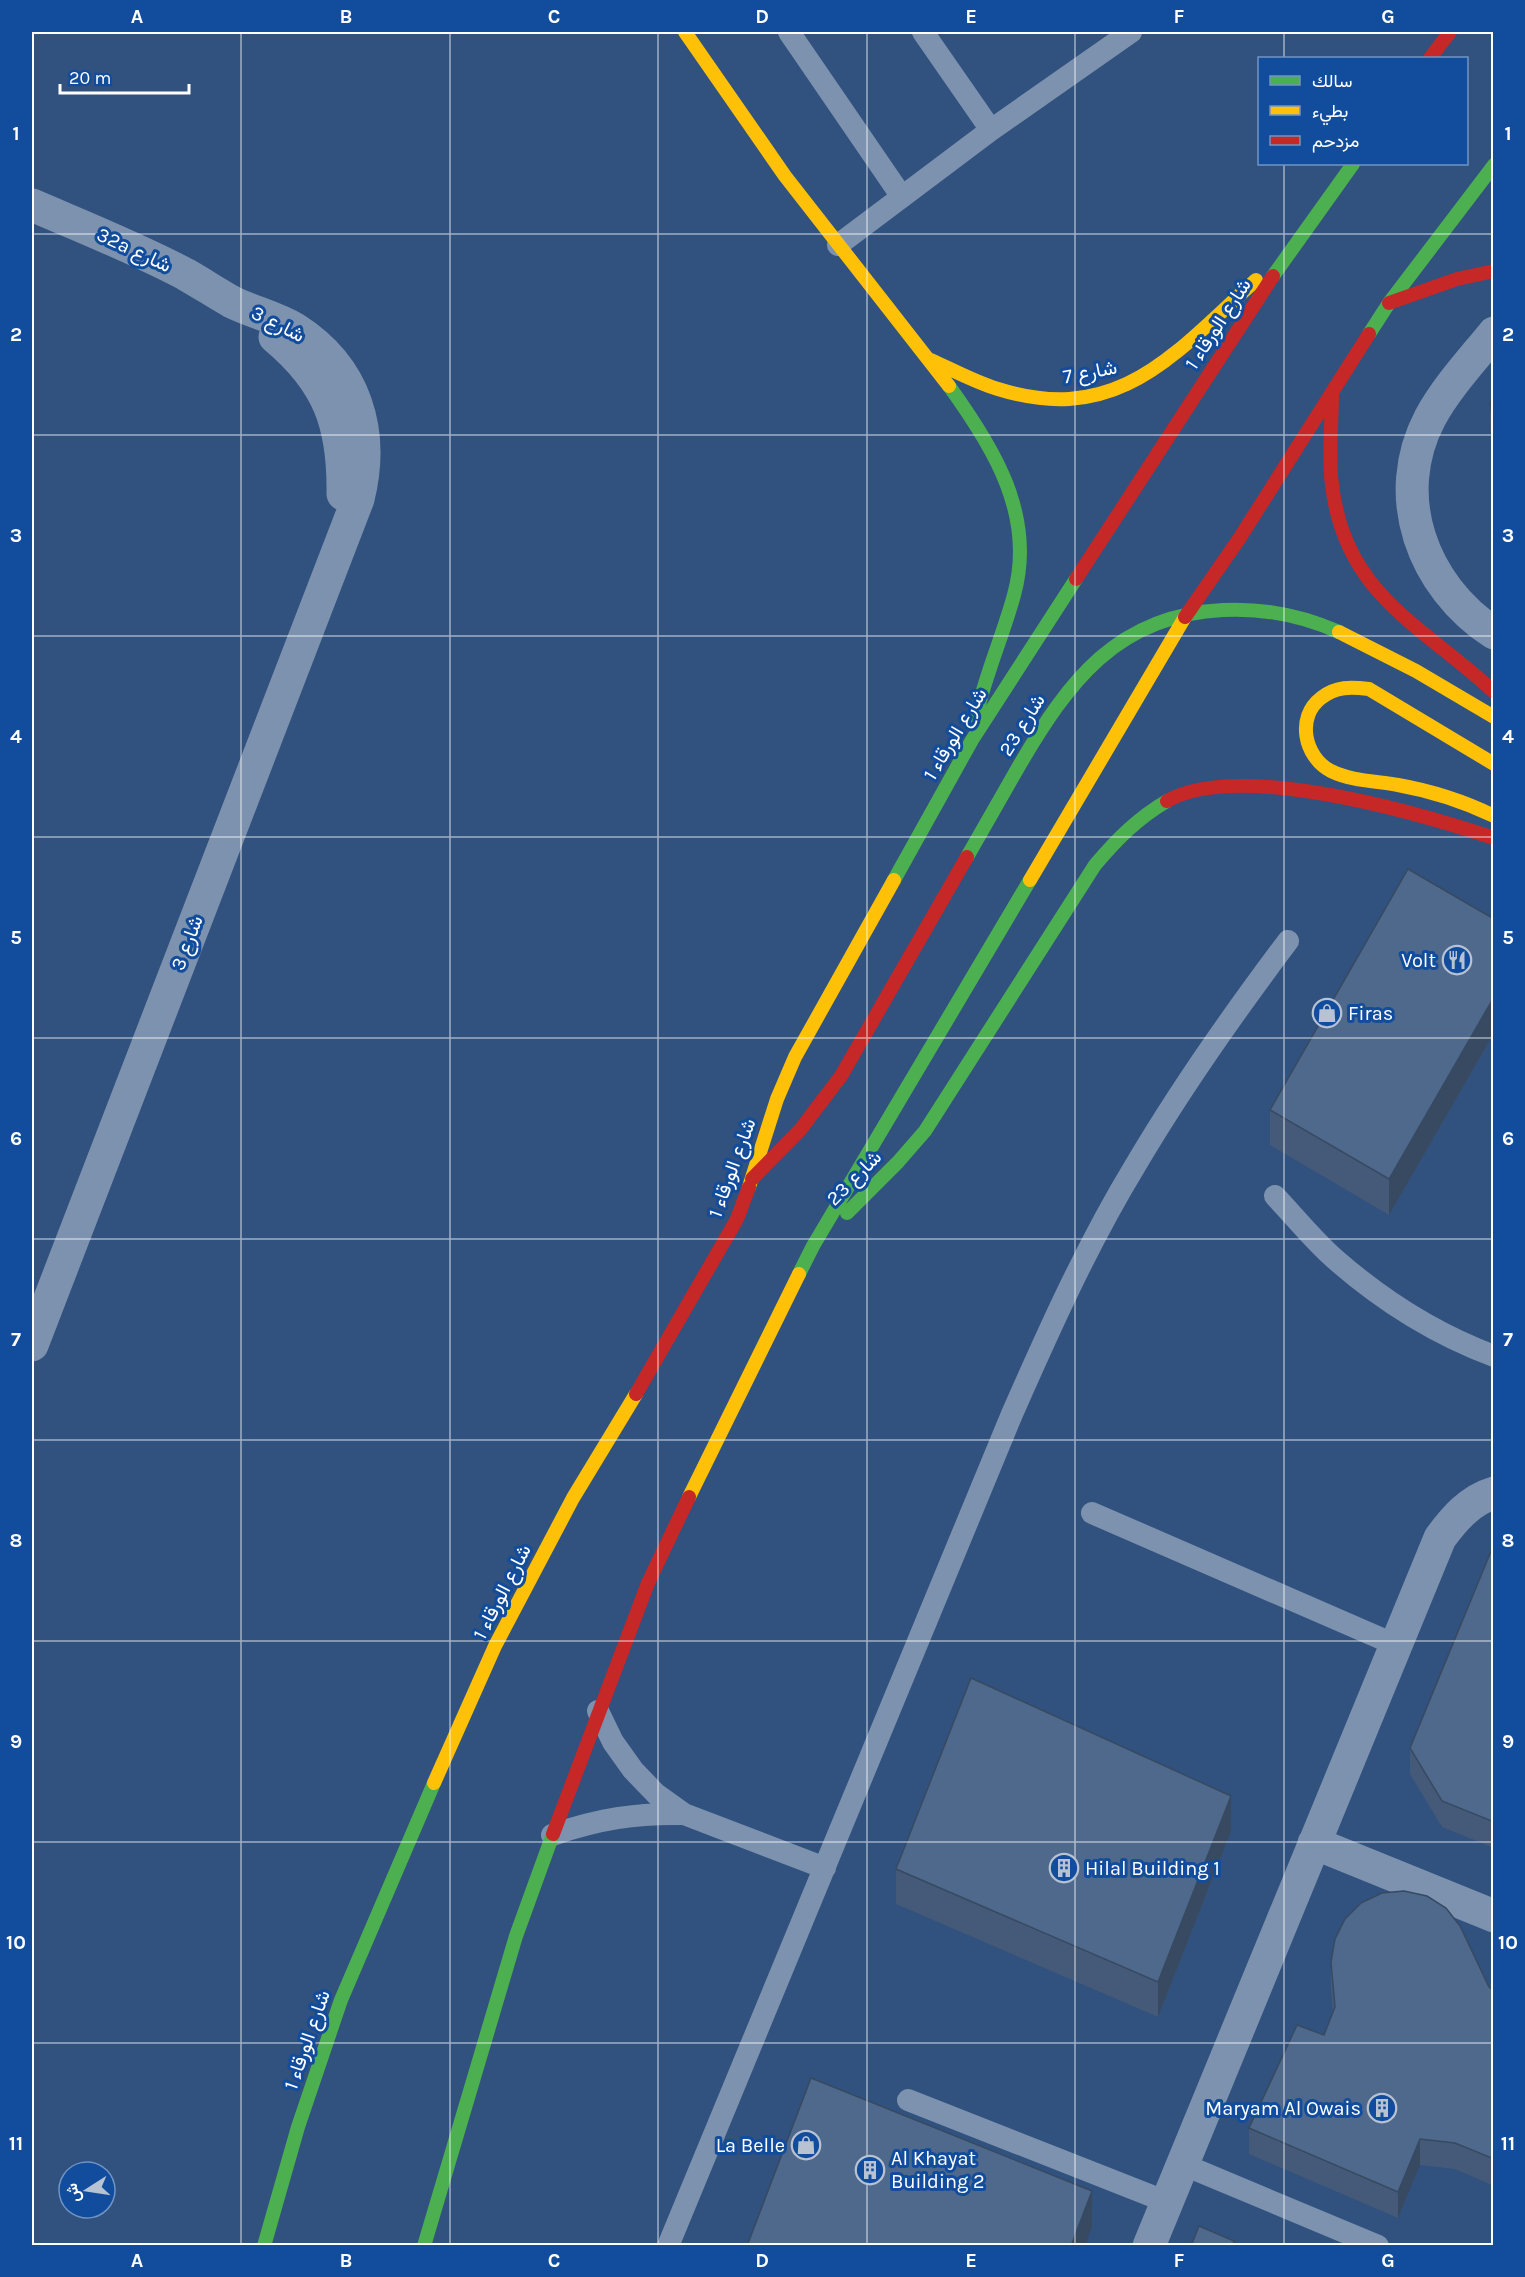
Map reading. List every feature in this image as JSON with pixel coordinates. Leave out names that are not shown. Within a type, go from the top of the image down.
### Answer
[{"type":"street","points":[[1431,57],[1450,32]]},
{"type":"street","name":"شارع 7","points":[[692,34],[740,112],[883,305],[928,358],[990,444],[1004,470],[1014,497],[1020,525],[1021,553],[1013,606],[987,675],[972,740]]},
{"type":"street","name":"شارع الورقاء 1","points":[[264,2246],[270,2218],[302,2116],[356,1962],[495,1646],[573,1498],[715,1261],[737,1219],[752,1179],[763,1138],[795,1057],[972,740],[1288,251],[1352,165]]},
{"type":"street","points":[[424,2246],[516,1936],[598,1711],[657,1563],[813,1246],[1187,614],[1239,539],[1389,303],[1494,165]]},
{"type":"street","name":"32a شارع","points":[[32,205],[110,237],[185,274],[233,302]]},
{"type":"street","name":"شارع 7","points":[[928,358],[1000,390],[1030,396],[1080,396],[1118,390],[1144,377],[1168,359],[1288,251]]},
{"type":"street","points":[[1389,303],[1457,279],[1494,271]]},
{"type":"street","name":"شارع 3","points":[[32,1345],[342,541],[363,479],[365,458],[360,414],[342,374],[312,341],[293,328],[233,302]]},
{"type":"street","points":[[1494,333],[1431,416],[1420,439],[1411,490],[1413,516],[1430,565],[1443,587],[1460,606],[1479,624],[1494,633]]},
{"type":"street","points":[[1332,393],[1332,489],[1346,542],[1358,566],[1373,589],[1391,609],[1481,680],[1494,693]]},
{"type":"street","name":"شارع 23","points":[[752,1179],[794,1138],[841,1076],[1036,737],[1073,684],[1105,652],[1136,632],[1169,618],[1213,610],[1239,609],[1271,612],[1344,633],[1378,649],[1494,717]]},
{"type":"street","points":[[1494,764],[1369,689],[1356,685],[1329,690],[1310,710],[1306,723],[1310,749],[1318,761],[1328,769],[1353,777],[1424,790],[1494,816]]},
{"type":"street","name":"شارع 23","points":[[813,1246],[898,1162],[925,1131],[1095,865],[1113,840],[1161,803],[1190,791],[1220,785],[1251,784],[1282,787],[1383,805],[1442,820],[1494,838]]},
{"type":"street","points":[[1149,2246],[1440,1538],[1454,1519],[1471,1504],[1494,1493]]},
{"type":"street","points":[[1314,1843],[1494,1917]]},
{"type":"street","points":[[256,2246],[270,2218]]},
{"type":"lane","points":[[789,32],[902,197]]},
{"type":"lane","points":[[923,32],[991,130]]},
{"type":"lane","points":[[838,245],[1121,34]]},
{"type":"lane","points":[[668,2246],[1012,1414],[1049,1330],[1133,1168],[1233,1014],[1288,941]]},
{"type":"lane","points":[[1275,1196],[1335,1259],[1377,1293],[1433,1329],[1463,1345],[1494,1356]]},
{"type":"lane","points":[[1092,1513],[1396,1645]]},
{"type":"lane","points":[[598,1711],[613,1742],[633,1770],[656,1794],[684,1814],[825,1868]]},
{"type":"lane","points":[[552,1835],[584,1824],[617,1817],[684,1814]]},
{"type":"lane","points":[[908,2100],[1167,2202]]},
{"type":"lane","points":[[1182,2164],[1378,2246]]},
{"type":"building","points":[[1494,398],[1494,426],[1490,403]]},
{"type":"building","points":[[1408,869],[1494,919],[1494,997],[1389,1179],[1270,1110]]},
{"type":"building","points":[[1494,1544],[1494,1822],[1442,1801],[1410,1748]]},
{"type":"building","name":"Hilal Building 1","points":[[971,1678],[1231,1796],[1158,1982],[896,1869]]},
{"type":"building","name":"Maryam Al Owais","points":[[1404,1891],[1427,1896],[1446,1908],[1460,1926],[1489,1987],[1494,1991],[1494,2159],[1455,2143],[1420,2139],[1398,2192],[1249,2128],[1297,2025],[1324,2035],[1335,2007],[1331,1962],[1335,1939],[1345,1919],[1361,1903],[1382,1893]]},
{"type":"building","name":"Al Khayat Building 2","points":[[811,2078],[1092,2191],[1071,2246],[747,2246]]},
{"type":"building","points":[[1199,2226],[1234,2241],[1233,2246],[1191,2246]]},
{"type":"traffic: fast","points":[[1273,276],[1352,165]]},
{"type":"traffic: fast","points":[[1369,334],[1389,303],[1494,165]]},
{"type":"traffic: fast","points":[[949,386],[981,434],[1007,484],[1015,511],[1019,538],[1019,566],[1014,595],[976,717]]},
{"type":"traffic: fast","points":[[894,880],[972,740],[1076,579]]},
{"type":"traffic: fast","points":[[967,857],[1037,735],[1057,707],[1077,681],[1100,658],[1125,639],[1153,625],[1186,615],[1223,610],[1253,610],[1282,614],[1339,632]]},
{"type":"traffic: fast","points":[[847,1213],[898,1162],[925,1131],[1095,865],[1128,830],[1167,801]]},
{"type":"traffic: fast","points":[[799,1274],[813,1246],[1030,880]]},
{"type":"traffic: fast","points":[[264,2246],[298,2127],[341,2000],[434,1783]]},
{"type":"traffic: fast","points":[[424,2246],[516,1936],[553,1834]]},
{"type":"traffic: slow","points":[[685,32],[785,176],[949,386]]},
{"type":"traffic: slow","points":[[931,360],[989,386],[1041,398],[1078,398],[1112,390],[1142,376],[1171,356],[1256,280]]},
{"type":"traffic: slow","points":[[1030,880],[1185,617]]},
{"type":"traffic: slow","points":[[1339,632],[1416,671],[1494,717]]},
{"type":"traffic: slow","points":[[1494,764],[1369,689],[1350,688],[1332,691],[1321,698],[1308,715],[1306,736],[1309,747],[1322,765],[1331,771],[1355,779],[1435,793],[1494,816]]},
{"type":"traffic: slow","points":[[749,1187],[777,1099],[795,1057],[894,880]]},
{"type":"traffic: slow","points":[[689,1497],[799,1274]]},
{"type":"traffic: slow","points":[[434,1783],[495,1646],[573,1498],[636,1394]]},
{"type":"traffic: jam","points":[[1431,57],[1450,32]]},
{"type":"traffic: jam","points":[[1389,303],[1457,279],[1494,271]]},
{"type":"traffic: jam","points":[[1076,579],[1273,276]]},
{"type":"traffic: jam","points":[[1185,617],[1239,539],[1369,334]]},
{"type":"traffic: jam","points":[[1332,393],[1330,451],[1332,485],[1340,523],[1353,554],[1370,581],[1391,605],[1494,692]]},
{"type":"traffic: jam","points":[[1167,801],[1199,790],[1238,786],[1282,788],[1376,804],[1494,838]]},
{"type":"traffic: jam","points":[[752,1179],[800,1130],[841,1076],[967,857]]},
{"type":"traffic: jam","points":[[636,1394],[737,1219],[749,1187]]},
{"type":"traffic: jam","points":[[553,1834],[648,1583],[689,1497]]},
{"type":"place","name":"Volt","points":[[1457,960]]},
{"type":"place","name":"Firas","points":[[1327,1013]]},
{"type":"place","name":"Hilal Building 1","points":[[1064,1868]]},
{"type":"place","name":"Maryam Al Owais","points":[[1382,2108]]},
{"type":"place","name":"La Belle","points":[[806,2145]]},
{"type":"place","name":"Al Khayat Building 2","points":[[870,2170]]}]
